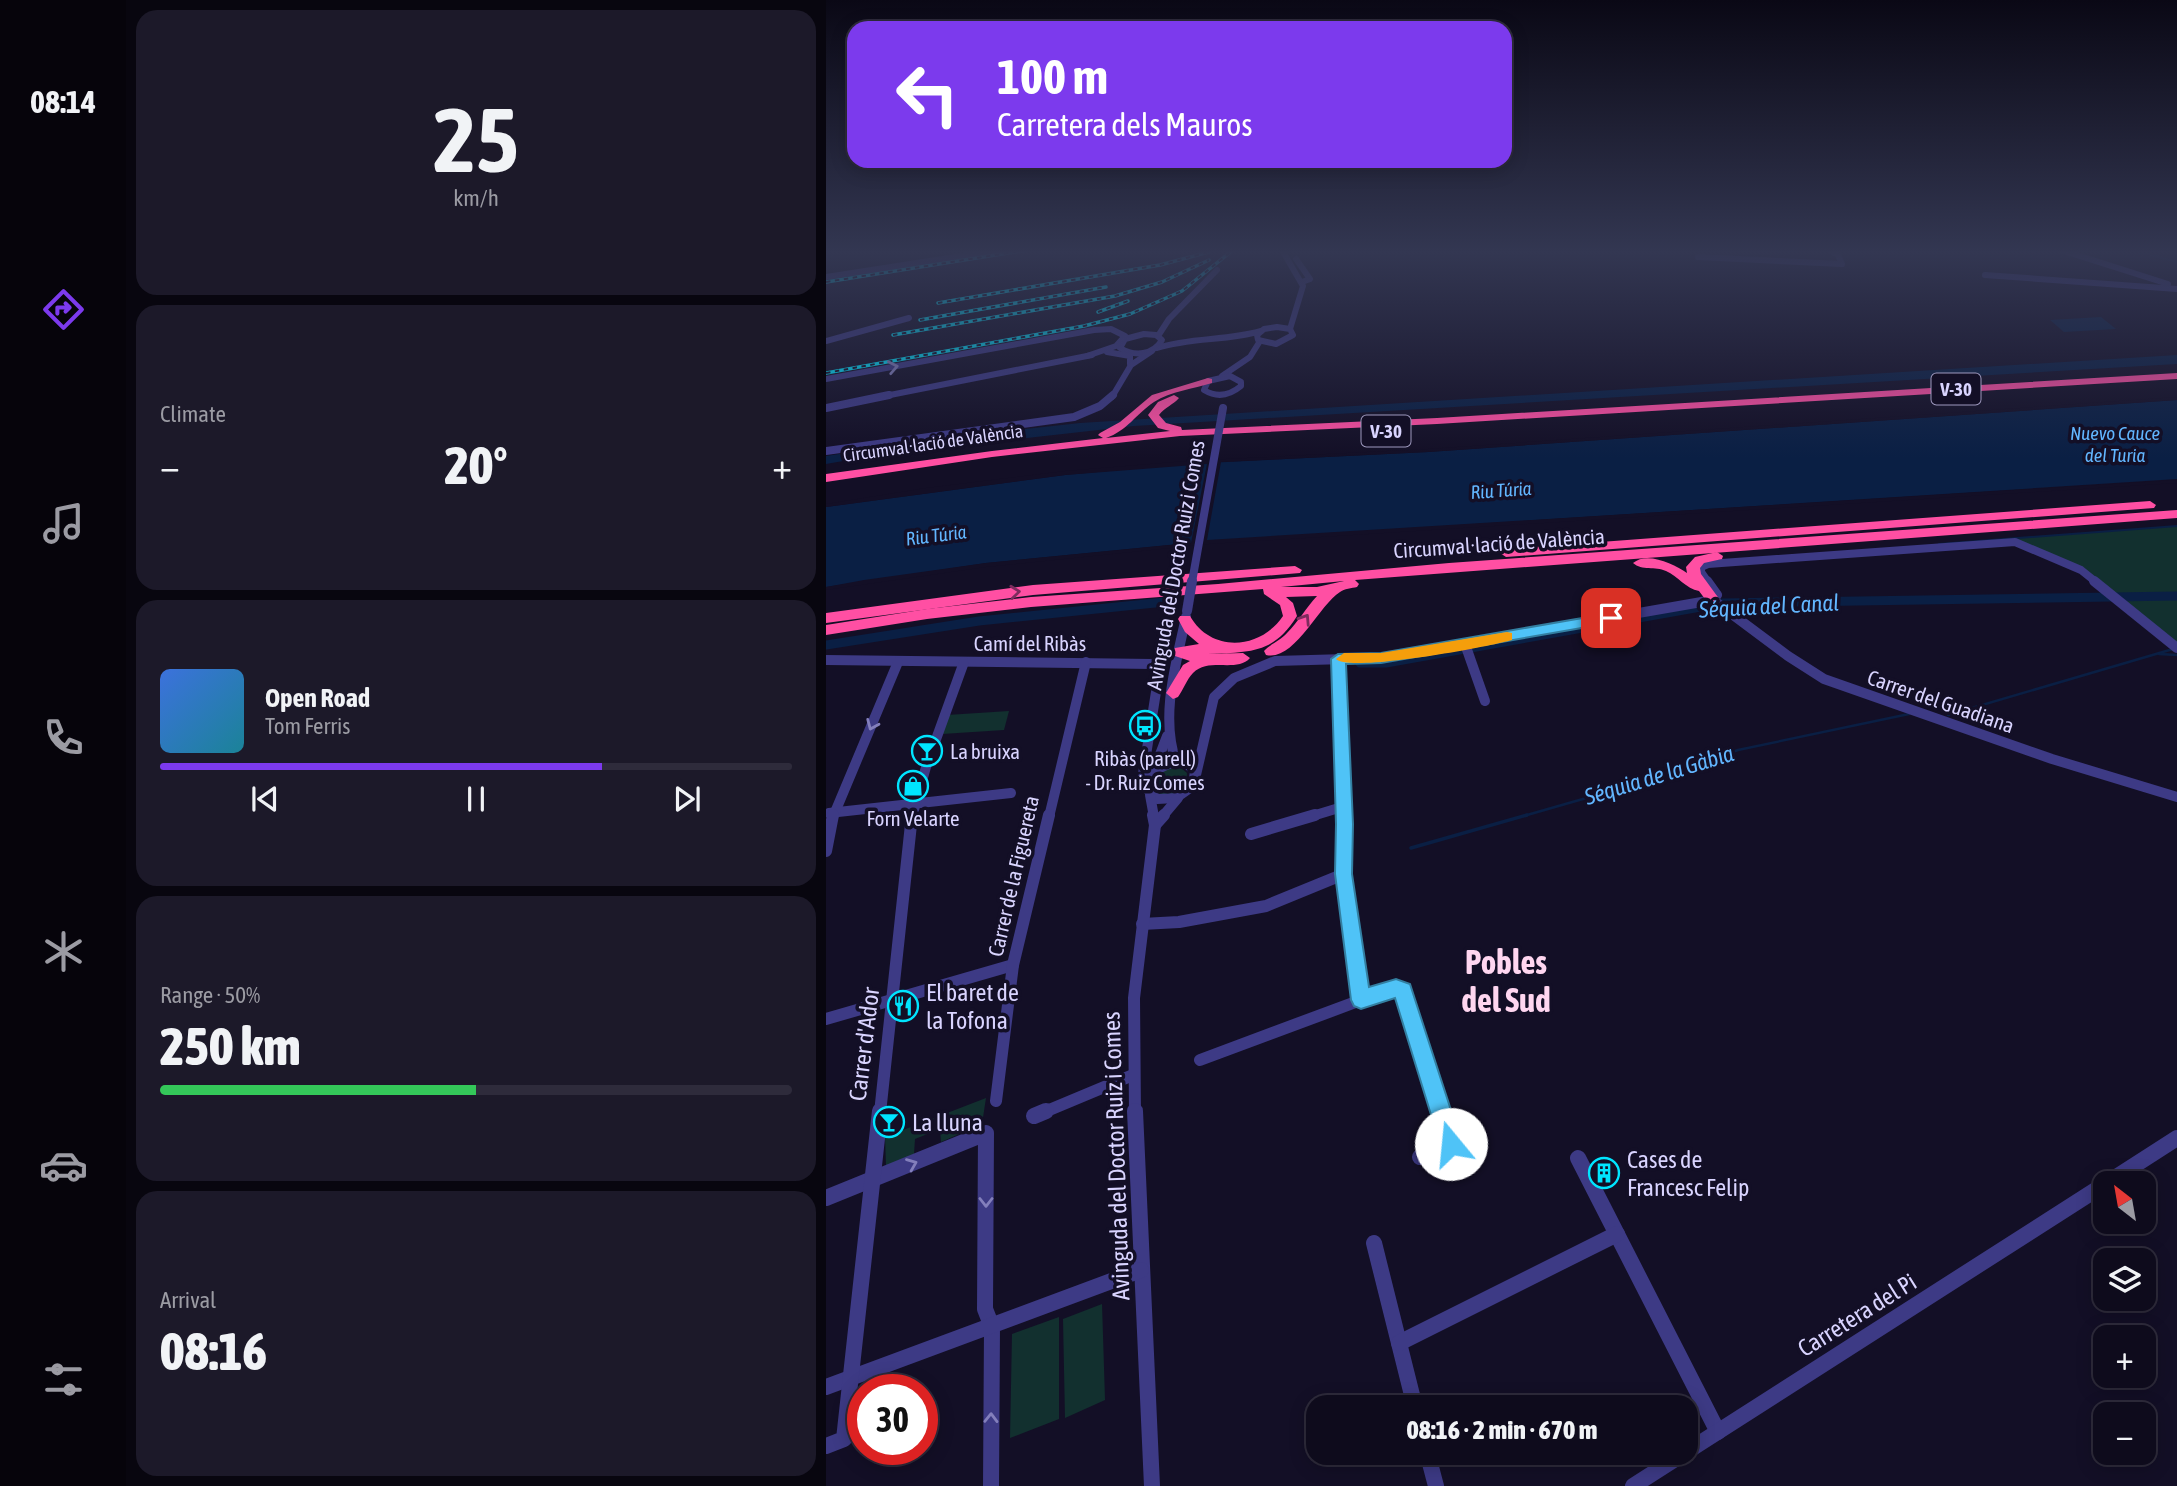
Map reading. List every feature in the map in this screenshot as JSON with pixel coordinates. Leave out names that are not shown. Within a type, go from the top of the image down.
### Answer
[{"type":"highway","name":"Circumval·lació de València","points":[[826,478],[1098,441],[1250,428],[1437,421],[2177,376]]},
{"type":"highway","name":"Circumval·lació de València","points":[[826,485],[973,464],[1177,441],[1442,428],[2177,382]]},
{"type":"highway","points":[[1209,390],[1168,400],[1158,407],[1153,415],[1162,426],[1182,430],[1250,428]]},
{"type":"highway","points":[[992,454],[1110,433],[1127,425],[1148,402],[1162,395],[1209,390]]},
{"type":"highway","points":[[1735,403],[1947,396]]},
{"type":"highway","name":"Circumval·lació de València","points":[[826,618],[1033,590],[2177,503]]},
{"type":"highway","name":"Circumval·lació de València","points":[[826,630],[926,614],[1031,602],[1218,589],[1449,567],[2177,514]]},
{"type":"highway","points":[[1218,589],[1317,592],[1372,581],[2122,519]]},
{"type":"highway","points":[[1717,604],[1694,575],[1693,567],[1700,560],[1836,544]]},
{"type":"highway","points":[[1497,553],[1727,547]]},
{"type":"highway","points":[[1572,565],[1660,563],[1677,570],[1717,604]]},
{"type":"highway","points":[[1180,652],[1189,657],[1204,659],[1249,658],[1277,649],[1294,635],[1324,596],[1346,586]]},
{"type":"highway","points":[[1180,652],[1199,647],[1248,649],[1270,641],[1284,629],[1290,616],[1286,603],[1272,592]]},
{"type":"highway","points":[[1186,615],[1189,627],[1202,640],[1221,648]]},
{"type":"highway","points":[[1174,693],[1188,669],[1204,659]]},
{"type":"street","points":[[826,341],[904,319]]},
{"type":"street","points":[[1087,356],[1144,334],[1168,319]]},
{"type":"street","points":[[826,450],[1074,417],[1091,411],[1110,399],[1130,364],[1161,344],[1160,337],[1169,319]]},
{"type":"street","points":[[1231,338],[1261,331],[1286,319]]},
{"type":"street","points":[[1220,377],[1238,379],[1252,359],[1265,347],[1291,338],[1293,333],[1290,329],[1294,319]]},
{"type":"street","points":[[1272,327],[1290,329]]},
{"type":"street","points":[[826,379],[1099,330],[1120,332],[1125,336],[1119,346],[1129,356],[1130,364]]},
{"type":"street","points":[[1209,390],[1220,377],[1245,361],[1258,347],[1257,335],[1261,331]]},
{"type":"street","points":[[1144,334],[1187,341]]},
{"type":"street","points":[[826,408],[1112,351],[1140,354],[1187,341],[1231,338],[1275,344]]},
{"type":"street","name":"Avinguda del Doctor Ruiz i Comes","points":[[1159,767],[1159,757],[1167,735],[1223,408],[1232,393],[1241,386],[1238,379]]},
{"type":"street","points":[[1209,390],[1232,393]]},
{"type":"street","points":[[1209,390],[1223,408]]},
{"type":"street","points":[[1155,825],[1178,798],[1189,791],[1196,775],[1214,697],[1234,678],[1282,659],[1338,662],[1466,648],[1717,604],[1717,595],[1701,572],[1701,567],[1708,564],[2021,543],[2075,567],[2177,648]]},
{"type":"street","name":"Carrer del Guadiana","points":[[1717,604],[1825,679],[2052,759],[2177,797]]},
{"type":"street","points":[[1466,648],[1485,701]]},
{"type":"street","name":"Camí del Ribàs","points":[[826,661],[1086,662],[1156,666],[1159,673],[1143,774],[1149,791]]},
{"type":"street","points":[[826,851],[830,813],[898,662]]},
{"type":"street","name":"Carrer d'Ador","points":[[850,1374],[914,803],[964,662]]},
{"type":"street","name":"Carrer de la Figuereta","points":[[996,1101],[1013,965],[1086,662]]},
{"type":"street","points":[[1338,662],[1343,874],[1361,1000]]},
{"type":"street","points":[[1148,741],[1153,746],[1167,735]]},
{"type":"street","name":"Avinguda del Doctor Ruiz i Comes","points":[[1167,735],[1169,750],[1179,762]]},
{"type":"street","points":[[1148,741],[1159,767]]},
{"type":"street","points":[[1178,798],[1165,801],[1149,791],[1150,776],[1159,767],[1179,762],[1205,741]]},
{"type":"street","points":[[1179,762],[1192,767],[1196,775]]},
{"type":"street","name":"Avinguda del Doctor Ruiz i Comes","points":[[1149,791],[1155,825],[1134,998],[1133,1075],[1152,1486]]},
{"type":"street","points":[[830,813],[1011,793]]},
{"type":"street","points":[[1251,834],[1342,807]]},
{"type":"street","points":[[1142,924],[1179,922],[1266,906],[1343,874]]},
{"type":"street","points":[[826,1019],[1013,965]]},
{"type":"street","points":[[1200,1060],[1396,988],[1403,991],[1451,1144],[1420,1157]]},
{"type":"street","points":[[1034,1116],[1133,1075]]},
{"type":"street","points":[[826,1198],[986,1133],[985,1309],[992,1326],[990,1486]]},
{"type":"street","name":"Carretera del Pi","points":[[2126,1171],[2177,1138]]},
{"type":"street","points":[[1578,1158],[1718,1432]]},
{"type":"street","name":"Carretera del Pi","points":[[1633,1486],[2093,1192]]},
{"type":"street","points":[[1399,1343],[1617,1234]]},
{"type":"street","points":[[1374,1243],[1412,1395]]},
{"type":"street","points":[[861,1374],[1141,1270]]},
{"type":"street","points":[[826,1387],[847,1379]]},
{"type":"street","name":"Carrer d'Ador","points":[[826,1446],[844,1438],[847,1408]]},
{"type":"street","points":[[1430,1465],[1436,1486]]},
{"type":"green space","points":[[2177,526],[2177,647],[2078,566],[2013,538]]},
{"type":"green space","points":[[1009,711],[1004,730],[942,734],[947,715]]},
{"type":"green space","points":[[1172,767],[1181,768],[1187,773],[1186,784],[1175,794],[1160,794],[1154,789],[1155,778]]},
{"type":"green space","points":[[986,1098],[982,1124],[941,1142],[940,1129],[915,1139],[914,1154],[886,1166],[885,1137]]},
{"type":"green space","points":[[1102,1304],[1105,1400],[1065,1418],[1063,1319]]},
{"type":"green space","points":[[1059,1317],[1059,1419],[1010,1438],[1012,1334]]},
{"type":"water","points":[[2104,319],[2116,329],[2064,332],[2050,320]]},
{"type":"water","points":[[2177,355],[2177,364],[1134,426],[883,454],[826,464],[826,456],[936,439],[1080,423]]},
{"type":"water","name":"Nuevo Cauce del Turia","points":[[2177,400],[2177,479],[1209,541],[986,563],[826,587],[826,507],[1065,475],[1186,464],[1428,452]]},
{"type":"pier","points":[[2177,397],[2177,400],[1428,452],[1221,462],[1207,540],[2177,480],[2177,483],[1209,544],[986,567],[826,590],[826,587],[864,580],[986,563],[1191,543],[1207,464],[1065,475],[826,507],[826,504],[926,488],[1065,471],[1186,461],[1428,449]]},
{"type":"waterway","points":[[1939,544],[2177,526]]},
{"type":"waterway","name":"Séquia del Canal","points":[[1360,663],[1386,663],[1723,603],[2177,596]]},
{"type":"waterway","points":[[826,645],[979,621],[1165,602]]},
{"type":"waterway","points":[[826,644],[980,619],[1121,604]]},
{"type":"waterway","name":"Séquia de la Gàbia","points":[[1948,715],[2173,649]]},
{"type":"waterway","name":"Séquia de la Gàbia","points":[[2159,654],[2177,655]]},
{"type":"waterway","name":"Séquia de la Gàbia","points":[[1524,816],[1684,770],[1738,750],[1909,714]]},
{"type":"waterway","name":"Séquia de la Gàbia","points":[[1411,848],[1524,816]]},
{"type":"waterway","name":"Séquia de la Gàbia","points":[[1520,817],[1524,816]]},
{"type":"railway","points":[[893,335],[982,319]]},
{"type":"railway","points":[[826,373],[1110,319]]},
{"type":"slow traffic","points":[[1344,659],[1381,658],[1507,637]]},
{"type":"place","name":"Ribàs (parell) - Dr. Ruiz Comes","points":[[1145,726]]},
{"type":"place","name":"La bruixa","points":[[927,751]]},
{"type":"place","name":"Forn Velarte","points":[[913,786]]},
{"type":"place","name":"El baret de la Tofona","points":[[903,1006]]},
{"type":"place","name":"La lluna","points":[[889,1122]]},
{"type":"place","name":"Cases de Francesc Felip","points":[[1604,1173]]},
{"type":"district","name":"Pobles del Sud","points":[[1506,981]]},
{"type":"route","points":[[1451,1144],[1403,991],[1396,988],[1361,1000],[1343,874],[1344,824],[1338,659],[1381,658],[1611,618]]},
{"type":"water label","name":"Riu Túria","points":[[1501,490]]},
{"type":"water label","name":"Riu Túria","points":[[936,535]]}]
